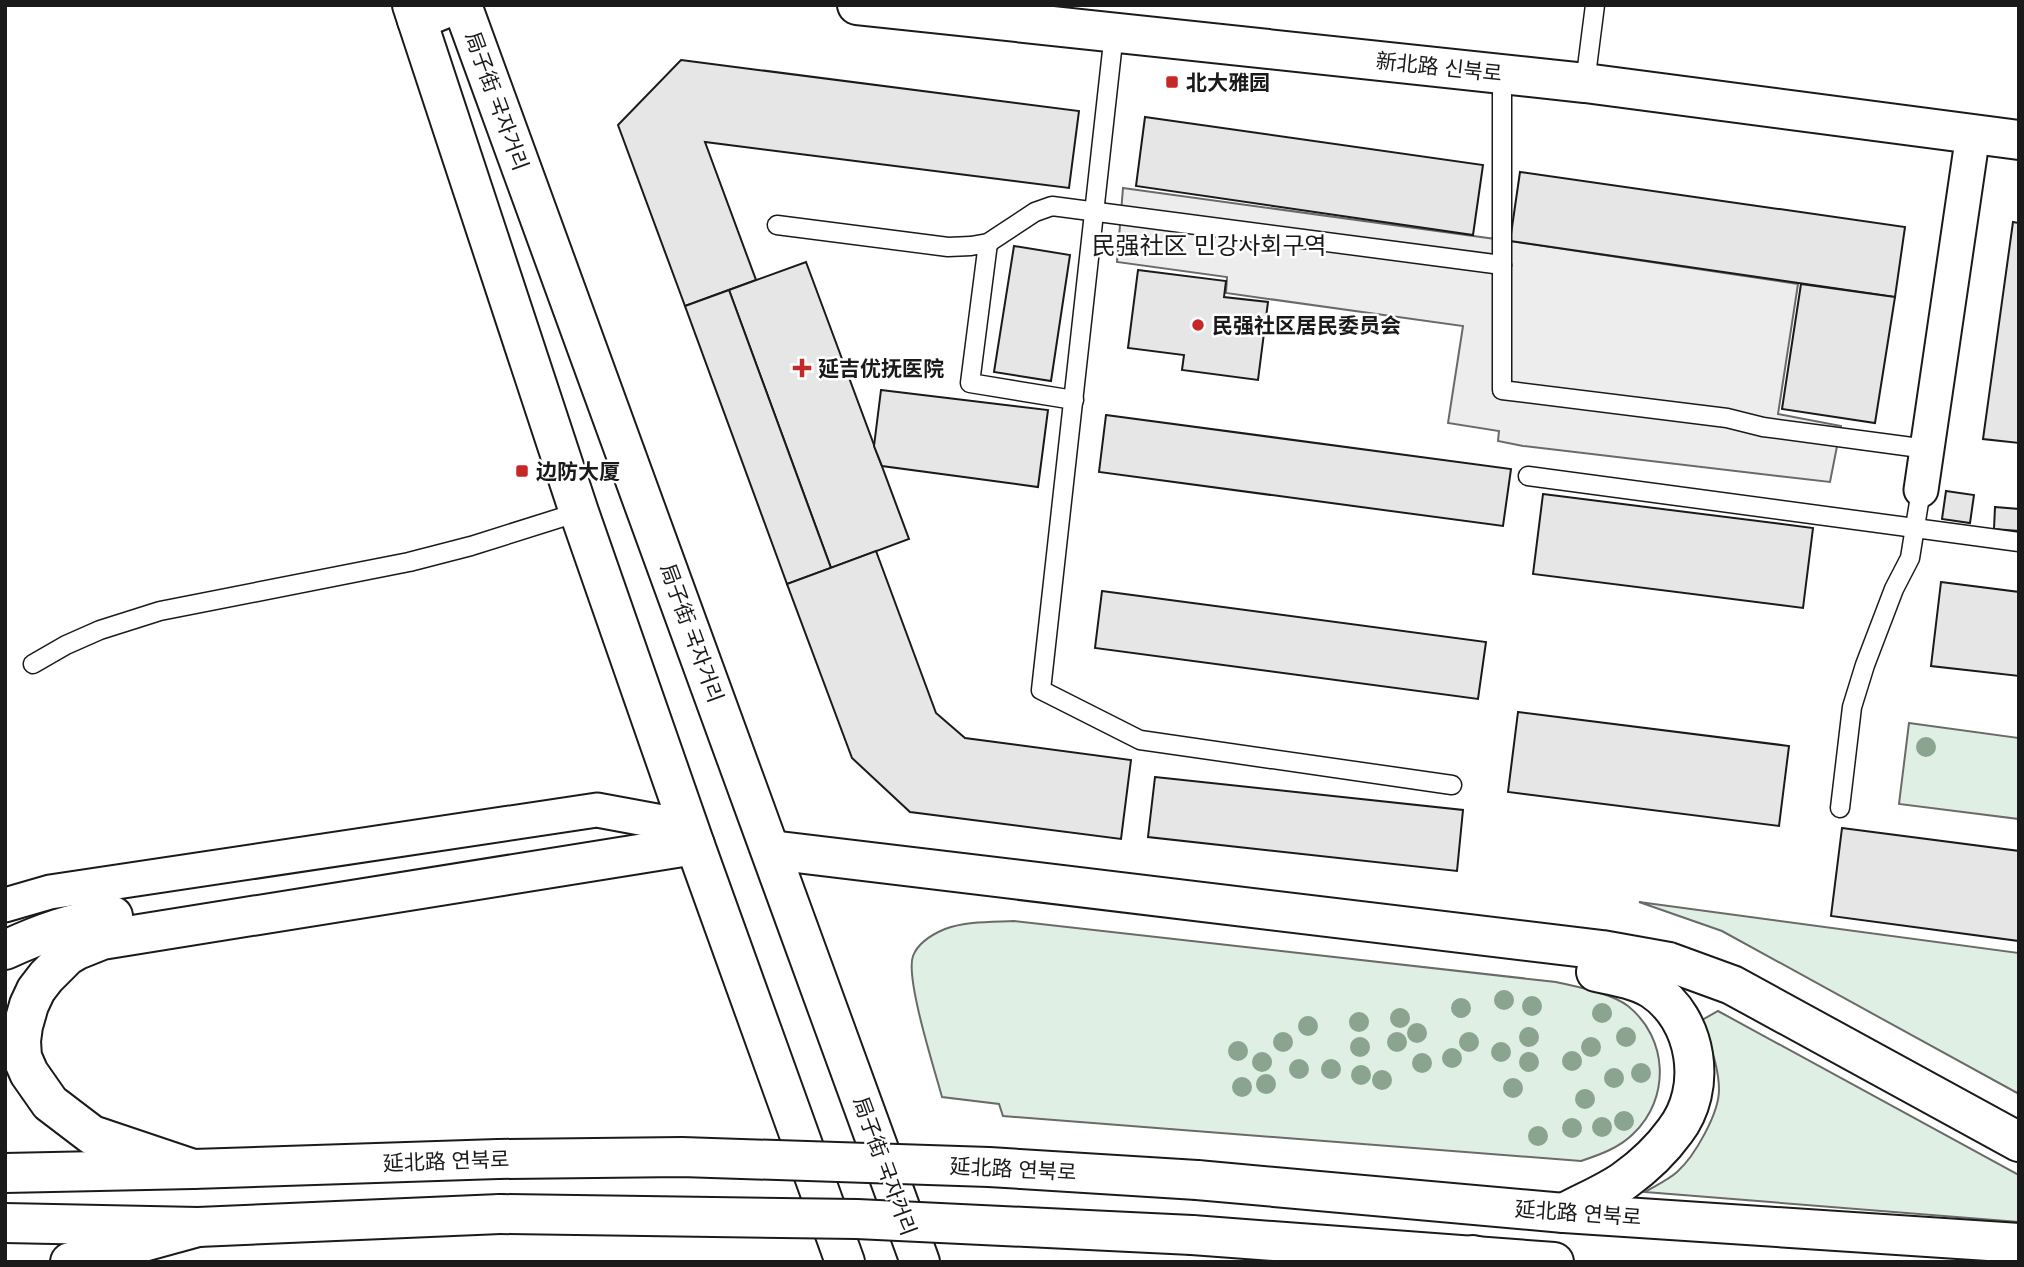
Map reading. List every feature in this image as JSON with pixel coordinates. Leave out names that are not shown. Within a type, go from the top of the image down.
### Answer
[{"type":"main road","points":[[454,5],[414,12],[579,512],[845,1262]]},
{"type":"main road","name":"局子街 국자거리","points":[[462,5],[920,1262]]},
{"type":"main road","name":"新北路 신북로","points":[[858,5],[1585,83],[2019,140]]},
{"type":"main road","points":[[5,950],[54,929],[86,920],[692,836]]},
{"type":"main road","points":[[193,1170],[92,1135],[50,1103],[29,1073],[21,1041],[29,1005],[46,977],[67,956],[102,940],[692,836]]},
{"type":"main road","points":[[773,858],[1569,966],[1622,977],[1647,987],[1655,991],[1677,1013],[1689,1035],[1694,1065],[1690,1103],[1678,1128],[1657,1152],[1624,1181],[1564,1213]]},
{"type":"main road","points":[[773,858],[1602,950],[1669,962],[1732,985],[2019,1142]]},
{"type":"main road","name":"延北路 연북로","points":[[5,1173],[193,1170],[498,1159],[682,1157],[989,1167],[1196,1181],[1564,1213],[2019,1243]]},
{"type":"main road","points":[[5,1223],[198,1227],[500,1214],[857,1219],[1192,1235],[1553,1262]]},
{"type":"main road","points":[[70,1262],[198,1227]]},
{"type":"street","points":[[1921,491],[1973,134]]},
{"type":"street","points":[[5,905],[50,891],[597,810],[692,836]]},
{"type":"lane","points":[[1585,83],[1595,5]]},
{"type":"lane","points":[[1114,33],[1041,690],[1148,742],[1452,785]]},
{"type":"lane","points":[[1502,74],[1502,390],[1727,418],[1763,427],[1927,449]]},
{"type":"lane","points":[[778,225],[948,247],[971,246],[988,243],[1035,212],[1052,206],[1502,265]]},
{"type":"lane","points":[[988,243],[970,383],[1074,400]]},
{"type":"lane","points":[[1528,476],[2019,542]]},
{"type":"lane","points":[[1840,808],[1852,707],[1894,589],[1910,558],[1921,491]]},
{"type":"lane","points":[[33,664],[100,630],[160,611],[422,559],[579,512]]},
{"type":"green space","points":[[1909,723],[2019,738],[2019,819],[1899,804]]},
{"type":"green space","points":[[1639,902],[2019,953],[2019,1094],[1722,931]]},
{"type":"green space","points":[[1014,921],[1556,982],[1584,988],[1621,1001],[1641,1019],[1651,1034],[1657,1051],[1659,1086],[1654,1103],[1633,1134],[1602,1154],[1581,1161],[1003,1116],[999,1104],[942,1097],[917,1003],[912,967],[913,956],[918,947],[940,931],[970,923]]},
{"type":"green space","points":[[1718,1011],[2019,1175],[2019,1222],[1645,1192],[1670,1178],[1684,1165],[1698,1145],[1715,1110],[1719,1081],[1702,1020]]},
{"type":"shaded area","points":[[1123,188],[1798,284],[1778,414],[1841,426],[1830,482],[1523,446],[1498,441],[1499,431],[1448,423],[1463,326],[1226,293],[1227,277],[1117,262]]},
{"type":"building","points":[[681,60],[1079,111],[1069,188],[705,142],[756,280],[685,306],[618,125]]},
{"type":"building","points":[[1145,117],[1483,165],[1473,235],[1136,186]]},
{"type":"building","points":[[1520,172],[1905,227],[1895,297],[1510,241]]},
{"type":"building","points":[[2013,222],[2019,223],[2019,443],[1983,439]]},
{"type":"building","points":[[1014,246],[1070,255],[1051,381],[994,372]]},
{"type":"building","name":"延吉优抚医院","points":[[806,262],[909,539],[831,568],[729,290]]},
{"type":"building","name":"民强社区居民委员会","points":[[1138,270],[1226,281],[1224,297],[1268,302],[1258,380],[1182,370],[1184,355],[1128,348]]},
{"type":"building","points":[[1801,284],[1895,297],[1875,423],[1782,409]]},
{"type":"building","points":[[729,290],[831,568],[787,584],[685,306]]},
{"type":"building","points":[[881,390],[1048,410],[1038,487],[882,466],[874,446]]},
{"type":"building","points":[[1106,415],[1511,469],[1503,526],[1099,472]]},
{"type":"building","points":[[1946,491],[1974,495],[1970,523],[1942,519]]},
{"type":"building","points":[[1543,494],[1813,528],[1803,608],[1533,574]]},
{"type":"building","points":[[1995,507],[2019,509],[2019,531],[1994,529]]},
{"type":"building","points":[[876,551],[936,713],[965,738],[1131,760],[1121,839],[910,812],[852,758],[787,584]]},
{"type":"building","points":[[1941,582],[2019,592],[2019,676],[1931,666]]},
{"type":"building","points":[[1102,591],[1486,642],[1478,699],[1095,648]]},
{"type":"building","points":[[1518,712],[1789,746],[1779,826],[1508,792]]},
{"type":"building","points":[[1155,777],[1463,810],[1457,871],[1148,837]]},
{"type":"building","points":[[1842,828],[2019,851],[2019,941],[1831,916]]},
{"type":"place","name":"北大雅园","points":[[1172,82]]},
{"type":"place","name":"民强社区居民委员会","points":[[1198,325]]},
{"type":"place","name":"延吉优抚医院","points":[[802,368]]},
{"type":"place","name":"边防大厦","points":[[522,471]]},
{"type":"district","name":"民强社区 민강사회구역","points":[[1209,245]]}]
